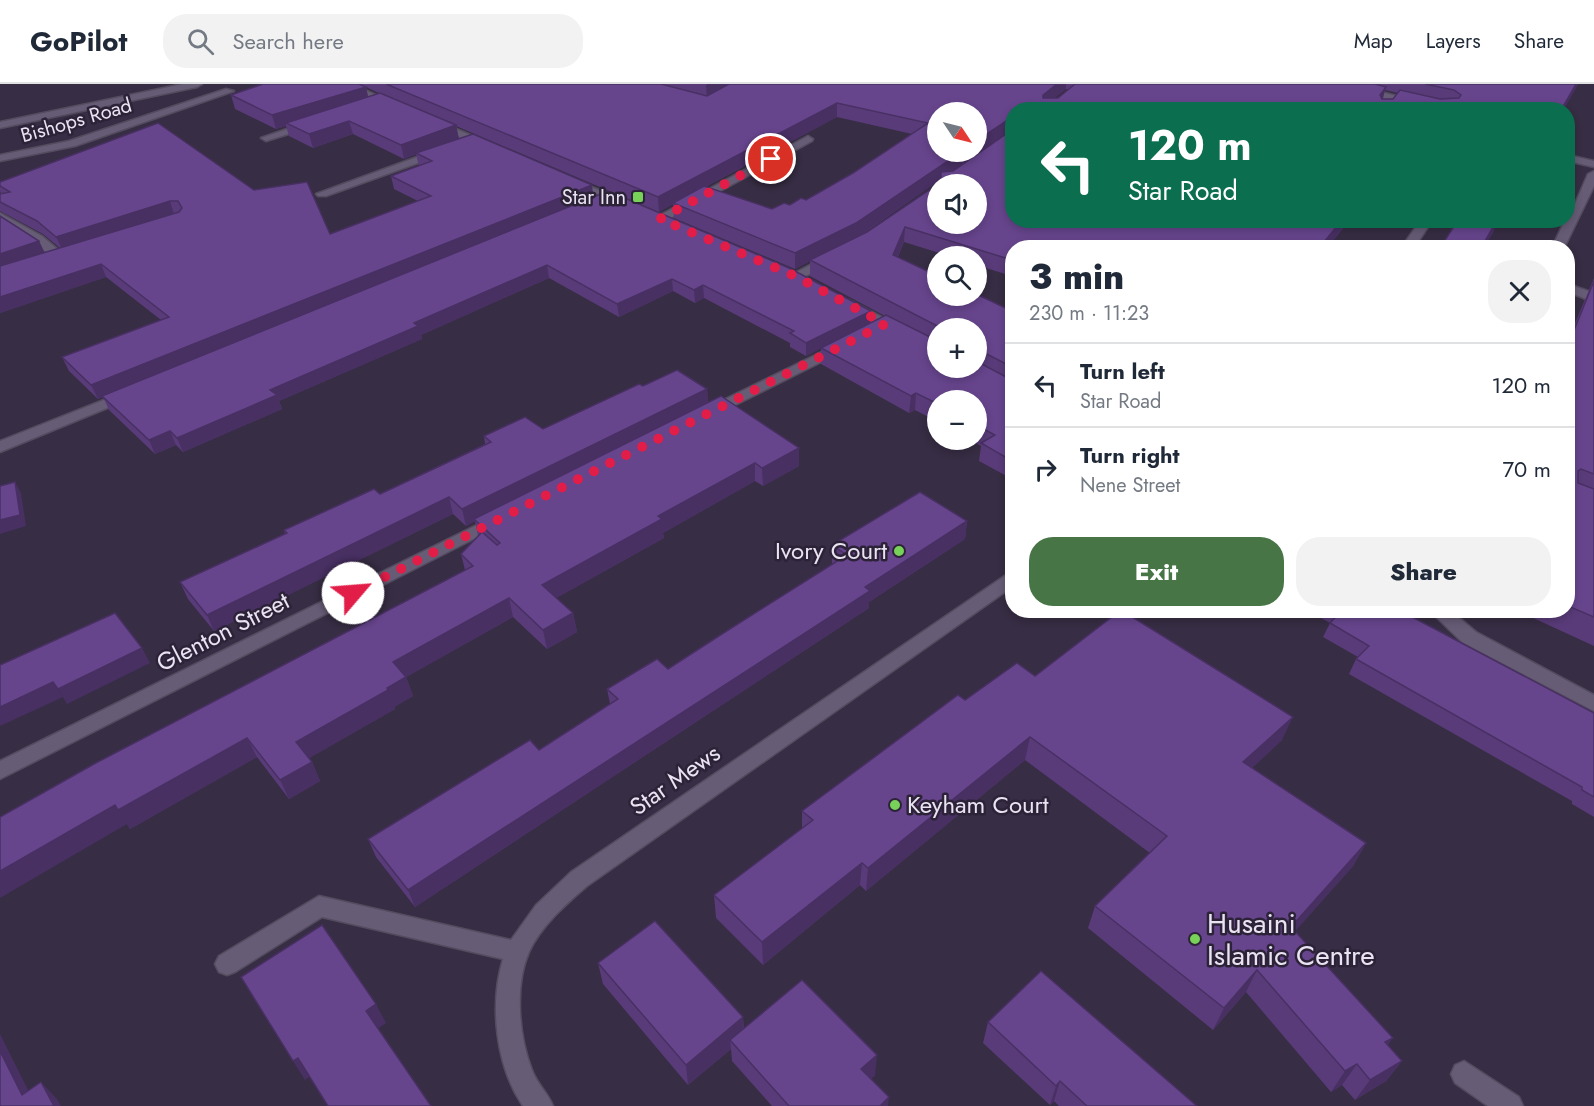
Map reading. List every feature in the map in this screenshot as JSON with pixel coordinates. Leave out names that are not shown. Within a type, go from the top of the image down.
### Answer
[{"type":"street","points":[[0,125],[197,84]]},
{"type":"street","points":[[344,84],[404,110]]},
{"type":"street","points":[[1361,90],[1404,100]]},
{"type":"street","name":"Bishops Road","points":[[0,158],[71,144],[229,91]]},
{"type":"street","points":[[1389,102],[1393,98]]},
{"type":"street","points":[[365,107],[384,101]]},
{"type":"street","points":[[424,118],[495,149]]},
{"type":"street","points":[[266,138],[321,121]]},
{"type":"street","points":[[557,175],[654,217],[808,139]]},
{"type":"street","points":[[322,194],[474,140]]},
{"type":"street","points":[[1575,160],[1594,164]]},
{"type":"street","points":[[1575,213],[1594,174]]},
{"type":"street","points":[[590,205],[609,197]]},
{"type":"street","points":[[0,217],[64,255],[39,263]]},
{"type":"street","points":[[795,276],[842,252]]},
{"type":"street","points":[[1575,291],[1594,298]]},
{"type":"street","points":[[835,297],[927,346]]},
{"type":"street","points":[[694,421],[885,324]]},
{"type":"street","points":[[0,447],[143,388]]},
{"type":"street","name":"Glenton Street","points":[[0,771],[513,512]]},
{"type":"street","name":"Star Mews","points":[[540,1106],[525,1086],[512,1044],[508,994],[517,952],[547,908],[579,879],[1005,584]]},
{"type":"street","points":[[1447,618],[1469,637],[1594,704]]},
{"type":"street","points":[[227,964],[319,906],[517,952]]},
{"type":"street","points":[[1464,1074],[1510,1106]]},
{"type":"building","points":[[263,84],[359,84],[366,87],[272,115],[231,95]]},
{"type":"building","points":[[386,84],[661,84],[707,96],[729,84],[1057,84],[1043,95],[1043,98],[1058,98],[1075,84],[1375,84],[1386,87],[1380,95],[1382,99],[1393,99],[1400,90],[1440,99],[1459,98],[1461,95],[1454,90],[1425,84],[1576,84],[1566,102],[1005,102],[1005,122],[987,134],[987,102],[927,102],[927,123],[837,103],[658,197]]},
{"type":"building","points":[[380,93],[456,125],[401,145],[349,121],[309,134],[286,123]]},
{"type":"building","points":[[158,123],[254,190],[307,182],[330,234],[431,196],[391,176],[432,161],[416,153],[473,134],[592,185],[91,385],[62,357],[169,317],[101,264],[0,297],[0,266],[179,212],[182,208],[178,201],[170,201],[56,237],[37,221],[0,202],[0,194],[10,192],[0,186],[0,182]]},
{"type":"building","points":[[927,124],[927,162],[946,162],[856,223],[795,253],[673,203],[704,186],[772,209],[784,203],[790,205],[801,198],[806,200],[853,173]]},
{"type":"building","points":[[1005,135],[1005,228],[1335,228],[1326,240],[1005,240],[1005,258],[987,252],[987,246],[967,246],[928,234],[987,234],[987,174],[941,174],[941,172],[953,171],[966,162],[987,162],[987,147]]},
{"type":"building","points":[[608,191],[789,268],[871,311],[806,343],[790,333],[794,331],[703,285],[694,290],[672,279],[617,304],[547,265],[414,323],[418,326],[270,390],[277,395],[177,438],[170,431],[149,440],[102,396]]},
{"type":"building","points":[[927,191],[927,234],[905,227],[893,255],[927,271],[927,306],[987,306],[987,299],[1005,308],[1005,363],[987,354],[987,318],[927,318],[927,321],[810,260],[867,232]]},
{"type":"building","points":[[0,216],[39,241],[0,254]]},
{"type":"building","points":[[1453,228],[1492,228],[1486,240],[1445,240]]},
{"type":"building","points":[[1594,281],[1594,474],[1581,469],[1578,471],[1578,483],[1594,489],[1594,617],[1575,609],[1575,328]]},
{"type":"building","points":[[886,315],[927,336],[927,378],[987,378],[987,367],[1005,376],[1005,457],[987,446],[987,440],[995,435],[987,431],[987,390],[927,390],[927,398],[916,393],[911,396],[821,348]]},
{"type":"building","points":[[677,370],[707,389],[462,509],[449,497],[207,615],[180,582],[287,533],[284,530],[374,489],[380,494],[491,442],[484,436],[525,417],[543,429],[639,384],[643,386]]},
{"type":"building","points":[[721,396],[799,448],[762,468],[755,463],[658,516],[662,519],[542,585],[573,613],[543,630],[509,598],[393,662],[406,677],[387,688],[388,690],[296,742],[312,762],[280,780],[247,738],[118,810],[115,805],[0,871],[0,817],[94,764],[473,566],[461,554],[482,532],[497,545],[500,543],[474,519]]},
{"type":"building","points":[[15,482],[20,515],[0,520],[0,486]]},
{"type":"building","points":[[920,492],[967,521],[865,587],[870,591],[408,890],[368,839],[530,740],[539,750],[618,699],[607,689],[657,659],[668,669],[847,555],[832,545]]},
{"type":"building","points":[[115,613],[142,648],[58,689],[53,682],[0,707],[0,665]]},
{"type":"building","points":[[1111,618],[1134,618],[1293,717],[1243,762],[1366,843],[1291,927],[1393,1038],[1385,1042],[1402,1061],[1370,1080],[1357,1064],[1345,1071],[1257,970],[1224,1008],[1095,906],[1167,836],[1030,737],[868,868],[862,863],[762,942],[714,895],[813,820],[802,811],[958,695],[965,700],[1017,663],[1035,676]]},
{"type":"building","points":[[1335,618],[1414,618],[1594,713],[1594,797],[1582,790],[1582,787],[1356,659],[1369,646],[1330,623]]},
{"type":"building","points":[[655,921],[743,1017],[686,1065],[598,963]]},
{"type":"building","points":[[322,925],[376,1004],[366,1011],[431,1106],[328,1106],[298,1058],[293,1061],[241,977]]},
{"type":"building","points":[[1041,971],[1197,1106],[1087,1106],[1060,1081],[1056,1086],[988,1022]]},
{"type":"building","points":[[802,980],[877,1055],[861,1069],[889,1097],[880,1106],[789,1106],[730,1040]]},
{"type":"building","points":[[0,1051],[22,1095],[41,1082],[54,1106],[0,1106]]},
{"type":"place","name":"Star Inn","points":[[638,197]]},
{"type":"place","name":"Ivory Court","points":[[899,551]]},
{"type":"place","name":"Keyham Court","points":[[895,805]]},
{"type":"place","name":"Husaini Islamic Centre","points":[[1195,939]]},
{"type":"route","points":[[353,593],[885,324],[795,276],[660,219],[771,159]]}]
